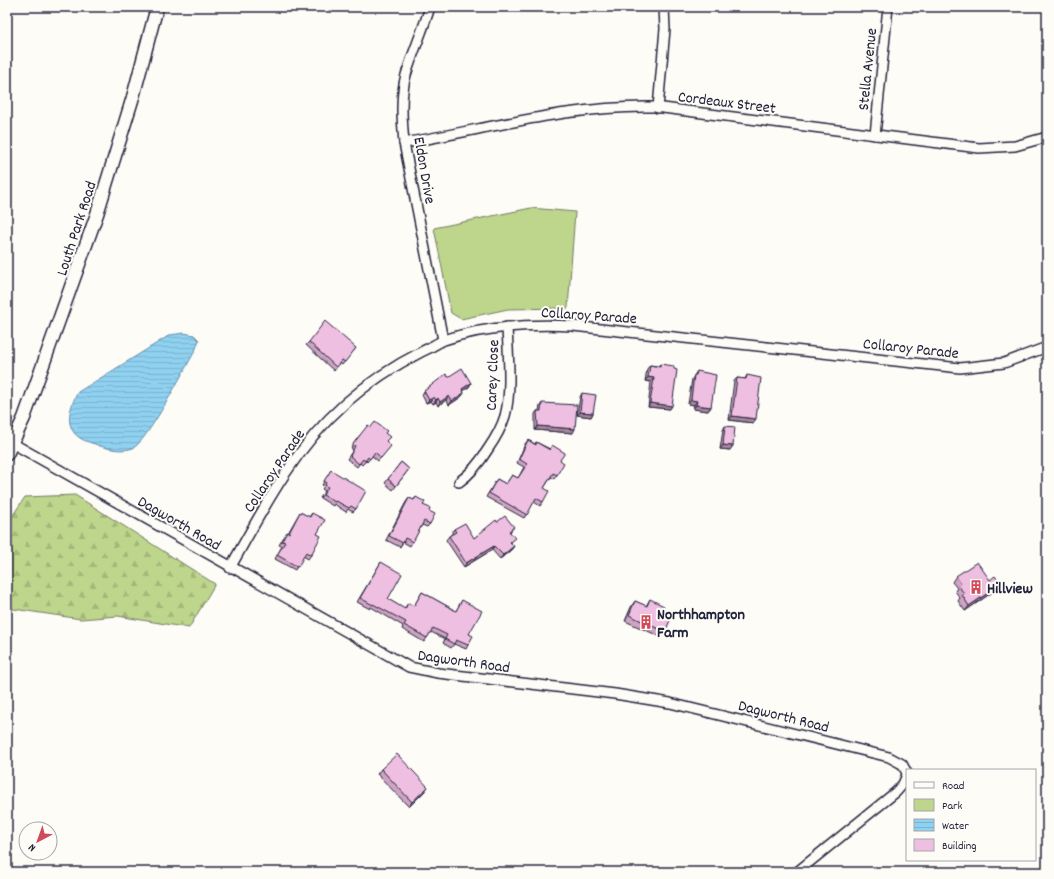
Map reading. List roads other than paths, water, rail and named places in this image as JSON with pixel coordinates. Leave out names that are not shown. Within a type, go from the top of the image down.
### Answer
[{"type":"street","name":"Louth Park Road","points":[[9,448],[27,411],[97,214],[133,97],[157,7]]},
{"type":"street","name":"Eldon Drive","points":[[430,7],[406,76],[402,99],[404,143],[443,340]]},
{"type":"street","points":[[658,108],[665,29],[664,7]]},
{"type":"street","name":"Stella Avenue","points":[[875,135],[888,7]]},
{"type":"street","name":"Cordeaux Street","points":[[404,143],[565,112],[608,107],[658,108],[991,148],[1015,146],[1047,137]]},
{"type":"street","name":"Collaroy Parade","points":[[230,568],[285,473],[323,425],[337,410],[369,383],[404,360],[443,340],[461,335],[507,327],[551,325],[573,326],[960,368],[1004,363],[1047,347]]},
{"type":"street","name":"Carey Close","points":[[460,482],[480,462],[498,432],[505,415],[508,398],[507,327]]},
{"type":"street","name":"Dagworth Road","points":[[9,448],[409,667],[438,673],[615,694],[683,705],[888,757],[902,764],[906,772]]},
{"type":"street","name":"Dagworth Road","points":[[797,872],[896,792],[903,784],[906,776]]},
{"type":"water","points":[[184,333],[194,335],[199,340],[195,351],[175,388],[147,433],[139,443],[133,448],[116,450],[84,441],[75,433],[71,428],[70,416],[78,392],[170,335]]},
{"type":"place","name":"Hillview","points":[[976,587]]},
{"type":"place","name":"Northhampton Farm","points":[[646,622]]}]
